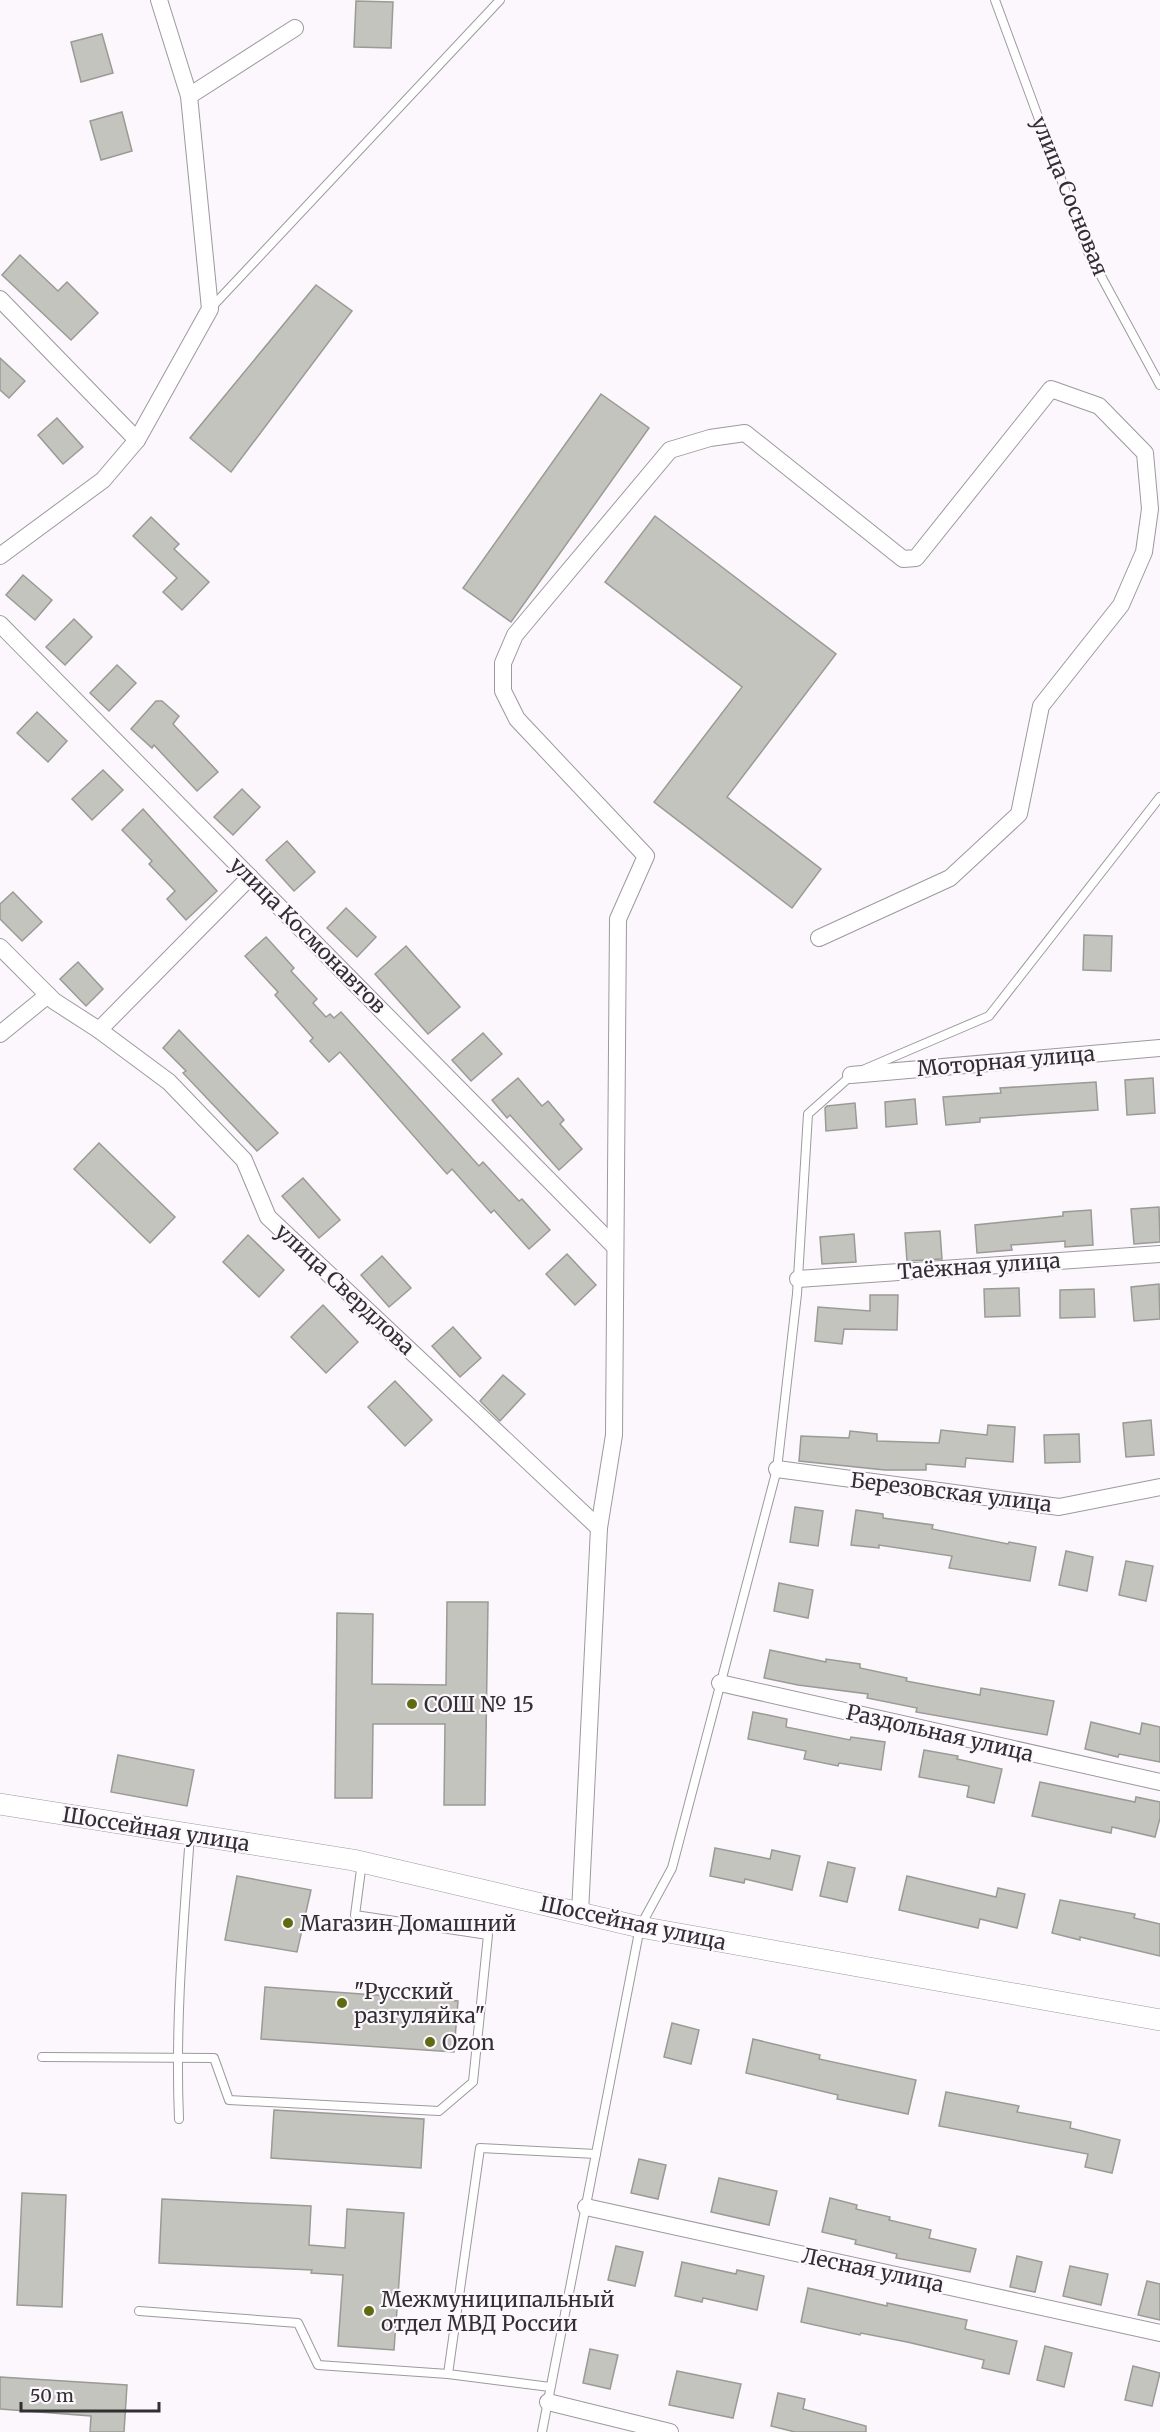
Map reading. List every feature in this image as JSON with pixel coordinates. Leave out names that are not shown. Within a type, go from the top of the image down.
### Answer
[{"type":"street","points":[[0,556],[103,480],[137,440],[210,309],[189,96],[159,0]]},
{"type":"street","points":[[189,96],[296,28]]},
{"type":"street","points":[[0,299],[137,440]]},
{"type":"street","points":[[580,1913],[599,1528],[614,1435],[618,918],[646,856],[517,718],[503,691],[504,663],[515,635],[670,450],[710,438],[745,433],[903,559],[916,558],[1051,389],[1099,406],[1145,453],[1150,509],[1144,552],[1121,604],[1041,706],[1019,814],[950,878],[819,938]]},
{"type":"street","name":"улица Космонавтов","points":[[0,624],[615,1247]]},
{"type":"street","points":[[99,1030],[250,877]]},
{"type":"street","name":"улица Свердлова","points":[[0,946],[54,1001],[99,1030],[170,1082],[244,1160],[268,1217],[599,1528]]},
{"type":"street","points":[[0,1034],[48,995]]},
{"type":"street","name":"Моторная улица","points":[[851,1075],[1160,1048]]},
{"type":"street","name":"Таёжная улица","points":[[798,1279],[1160,1254]]},
{"type":"street","name":"Березовская улица","points":[[777,1469],[1059,1507],[1160,1487]]},
{"type":"street","name":"Раздольная улица","points":[[720,1683],[1160,1782]]},
{"type":"street","name":"Шоссейная улица","points":[[0,1804],[362,1862],[640,1927],[1160,2020]]},
{"type":"street","name":"Лесная улица","points":[[586,2206],[1160,2333]]},
{"type":"street","points":[[549,2395],[670,2432]]},
{"type":"lane","points":[[210,309],[500,0]]},
{"type":"lane","name":"улица Сосновая","points":[[994,0],[1088,252],[1160,385]]},
{"type":"lane","points":[[542,2432],[640,1927],[672,1868],[777,1469],[798,1279],[808,1114],[851,1075],[989,1016],[1160,797]]},
{"type":"lane","points":[[179,2119],[178,2005],[190,1834]]},
{"type":"lane","points":[[42,2057],[214,2058],[229,2100],[439,2111],[473,2082],[488,1935],[355,1915],[362,1862]]},
{"type":"lane","points":[[448,2374],[480,2148],[596,2154]]},
{"type":"lane","points":[[140,2311],[298,2323],[318,2365],[448,2374],[549,2395]]},
{"type":"building","points":[[356,1],[393,2],[391,48],[354,47]]},
{"type":"building","points":[[102,34],[113,73],[81,82],[71,42]]},
{"type":"building","points":[[122,112],[132,151],[101,160],[90,121]]},
{"type":"building","points":[[20,255],[58,291],[67,282],[98,313],[71,340],[2,275]]},
{"type":"building","points":[[316,285],[352,311],[231,472],[190,438]]},
{"type":"building","points":[[0,358],[25,381],[9,398],[0,390]]},
{"type":"building","points":[[601,394],[649,428],[511,622],[463,588]]},
{"type":"building","points":[[57,418],[83,447],[63,464],[38,435]]},
{"type":"building","points":[[655,516],[836,654],[727,797],[821,869],[792,908],[654,802],[742,687],[605,582]]},
{"type":"building","points":[[151,517],[179,544],[174,549],[209,582],[182,610],[163,592],[177,578],[133,536]]},
{"type":"building","points":[[23,575],[52,600],[35,620],[6,595]]},
{"type":"building","points":[[74,619],[92,637],[65,665],[46,647]]},
{"type":"building","points":[[117,665],[136,683],[109,711],[90,693]]},
{"type":"building","points":[[156,701],[162,701],[179,716],[173,724],[218,772],[197,791],[154,745],[152,748],[131,729]]},
{"type":"building","points":[[37,712],[67,741],[48,762],[17,733]]},
{"type":"building","points":[[103,770],[123,790],[92,820],[72,799]]},
{"type":"building","points":[[242,789],[260,807],[233,835],[214,817]]},
{"type":"building","points":[[143,809],[217,891],[186,920],[167,899],[175,891],[149,864],[152,861],[122,830]]},
{"type":"building","points":[[287,841],[315,872],[294,891],[266,860]]},
{"type":"building","points":[[13,892],[42,922],[22,941],[0,919],[0,904]]},
{"type":"building","points":[[346,908],[376,937],[357,957],[327,928]]},
{"type":"building","points":[[1084,935],[1112,936],[1111,971],[1083,970]]},
{"type":"building","points":[[266,937],[294,968],[291,971],[317,999],[313,1003],[326,1017],[330,1014],[334,1018],[341,1012],[479,1166],[483,1162],[519,1201],[522,1199],[550,1230],[529,1249],[494,1210],[491,1213],[452,1169],[447,1174],[340,1052],[329,1062],[310,1041],[313,1038],[275,995],[278,992],[245,956]]},
{"type":"building","points":[[406,946],[460,1007],[428,1034],[375,974]]},
{"type":"building","points":[[78,962],[103,989],[86,1006],[60,979]]},
{"type":"building","points":[[179,1030],[278,1133],[257,1151],[183,1073],[186,1071],[163,1048]]},
{"type":"building","points":[[483,1033],[502,1054],[471,1081],[452,1060]]},
{"type":"building","points":[[518,1078],[542,1106],[548,1101],[564,1120],[560,1124],[582,1149],[559,1170],[510,1115],[507,1118],[492,1100]]},
{"type":"building","points":[[1153,1078],[1155,1113],[1127,1115],[1125,1080]]},
{"type":"building","points":[[1096,1082],[1098,1110],[980,1118],[980,1122],[946,1125],[943,1097],[1001,1093],[1000,1088]]},
{"type":"building","points":[[915,1099],[917,1124],[886,1127],[885,1102]]},
{"type":"building","points":[[855,1103],[857,1128],[826,1131],[825,1108],[827,1106]]},
{"type":"building","points":[[99,1143],[175,1217],[150,1243],[74,1169]]},
{"type":"building","points":[[303,1178],[340,1220],[319,1238],[282,1196]]},
{"type":"building","points":[[1159,1207],[1160,1242],[1134,1244],[1131,1209]]},
{"type":"building","points":[[1091,1210],[1093,1245],[1065,1247],[1065,1241],[1011,1245],[1012,1250],[977,1253],[975,1225],[1063,1216],[1063,1212]]},
{"type":"building","points":[[940,1231],[942,1259],[907,1261],[905,1233]]},
{"type":"building","points":[[854,1234],[856,1262],[822,1264],[820,1237]]},
{"type":"building","points":[[248,1235],[284,1270],[259,1297],[223,1262]]},
{"type":"building","points":[[567,1254],[596,1285],[575,1305],[546,1274]]},
{"type":"building","points":[[382,1256],[411,1288],[389,1307],[361,1275]]},
{"type":"building","points":[[1159,1284],[1160,1319],[1134,1321],[1131,1287]]},
{"type":"building","points":[[1019,1288],[1020,1316],[985,1317],[984,1289]]},
{"type":"building","points":[[1094,1289],[1095,1317],[1060,1318],[1060,1290]]},
{"type":"building","points":[[870,1295],[898,1295],[897,1330],[844,1329],[842,1344],[815,1341],[818,1307],[870,1311]]},
{"type":"building","points":[[323,1305],[358,1342],[326,1373],[291,1337]]},
{"type":"building","points":[[453,1327],[481,1358],[460,1377],[432,1346]]},
{"type":"building","points":[[503,1375],[525,1394],[500,1421],[480,1401]]},
{"type":"building","points":[[395,1381],[432,1420],[405,1446],[368,1407]]},
{"type":"building","points":[[1151,1420],[1154,1455],[1126,1457],[1123,1423]]},
{"type":"building","points":[[988,1425],[1015,1427],[1013,1462],[966,1458],[965,1467],[926,1464],[926,1470],[885,1470],[799,1461],[801,1436],[849,1438],[850,1431],[877,1434],[877,1441],[939,1443],[941,1430],[987,1435]]},
{"type":"building","points":[[1079,1434],[1080,1462],[1045,1463],[1044,1435]]},
{"type":"building","points":[[795,1507],[823,1511],[818,1546],[790,1542]]},
{"type":"building","points":[[856,1510],[883,1514],[883,1518],[933,1525],[932,1529],[1008,1544],[1009,1542],[1036,1547],[1030,1581],[949,1568],[952,1556],[879,1545],[879,1548],[851,1545]]},
{"type":"building","points":[[1066,1551],[1093,1557],[1087,1591],[1059,1585]]},
{"type":"building","points":[[1126,1561],[1153,1566],[1146,1601],[1119,1595]]},
{"type":"building","points":[[779,1583],[813,1590],[808,1618],[774,1611]]},
{"type":"building","name":"СОШ № 15","points":[[447,1602],[488,1602],[485,1805],[444,1805],[445,1724],[373,1724],[372,1798],[335,1798],[337,1613],[373,1614],[372,1684],[446,1685]]},
{"type":"building","points":[[770,1650],[826,1662],[826,1659],[860,1664],[860,1668],[907,1678],[906,1681],[980,1695],[981,1688],[1054,1701],[1047,1735],[916,1712],[917,1708],[867,1698],[868,1694],[764,1678]]},
{"type":"building","points":[[753,1712],[787,1719],[786,1727],[850,1740],[851,1737],[885,1742],[881,1770],[839,1763],[838,1766],[804,1759],[806,1751],[748,1739]]},
{"type":"building","points":[[1091,1722],[1140,1734],[1142,1723],[1160,1727],[1160,1762],[1119,1754],[1118,1757],[1085,1749]]},
{"type":"building","points":[[924,1750],[958,1756],[957,1759],[1002,1769],[994,1803],[967,1797],[969,1786],[919,1777]]},
{"type":"building","points":[[118,1755],[194,1770],[187,1806],[111,1792]]},
{"type":"building","points":[[1040,1782],[1135,1802],[1136,1797],[1160,1802],[1160,1818],[1155,1837],[1112,1827],[1111,1833],[1032,1816]]},
{"type":"building","points":[[715,1848],[770,1859],[772,1850],[800,1856],[792,1890],[745,1879],[744,1883],[710,1876]]},
{"type":"building","points":[[828,1862],[855,1868],[847,1902],[820,1896]]},
{"type":"building","points":[[237,1876],[311,1890],[297,1952],[225,1940]]},
{"type":"building","points":[[907,1876],[996,1897],[998,1888],[1025,1894],[1017,1928],[980,1919],[978,1928],[899,1910]]},
{"type":"building","points":[[1060,1900],[1135,1914],[1134,1918],[1160,1924],[1160,1956],[1080,1937],[1080,1940],[1052,1933]]},
{"type":"building","points":[[265,1987],[458,2001],[454,2052],[261,2039]]},
{"type":"building","points":[[672,2023],[699,2030],[691,2064],[664,2057]]},
{"type":"building","points":[[753,2039],[820,2055],[819,2059],[916,2080],[908,2114],[837,2099],[838,2095],[746,2073]]},
{"type":"building","points":[[946,2092],[1019,2106],[1017,2112],[1071,2122],[1070,2128],[1120,2140],[1112,2173],[1085,2167],[1088,2154],[939,2126]]},
{"type":"building","points":[[274,2110],[424,2119],[421,2168],[271,2158]]},
{"type":"building","points":[[639,2159],[666,2165],[658,2199],[631,2193]]},
{"type":"building","points":[[719,2178],[777,2191],[769,2225],[711,2212]]},
{"type":"building","points":[[22,2193],[66,2195],[62,2307],[17,2305]]},
{"type":"building","points":[[830,2198],[857,2205],[856,2209],[890,2217],[889,2220],[931,2230],[929,2238],[976,2249],[970,2272],[896,2258],[897,2254],[855,2244],[856,2240],[822,2232]]},
{"type":"building","points":[[162,2199],[311,2206],[309,2245],[345,2248],[347,2209],[404,2213],[394,2350],[338,2346],[343,2275],[311,2273],[312,2270],[159,2263]]},
{"type":"building","points":[[616,2246],[643,2252],[635,2286],[608,2280]]},
{"type":"building","points":[[1017,2256],[1042,2262],[1035,2292],[1010,2287]]},
{"type":"building","points":[[682,2262],[736,2274],[737,2270],[764,2276],[757,2310],[703,2298],[702,2302],[675,2296]]},
{"type":"building","points":[[1070,2266],[1108,2274],[1101,2305],[1063,2296]]},
{"type":"building","points":[[1147,2281],[1160,2284],[1160,2320],[1138,2315]]},
{"type":"building","points":[[808,2288],[887,2306],[887,2303],[967,2320],[965,2329],[1017,2341],[1009,2374],[982,2368],[984,2360],[907,2342],[861,2333],[860,2335],[801,2322]]},
{"type":"building","points":[[1045,2346],[1072,2353],[1064,2387],[1037,2380]]},
{"type":"building","points":[[590,2349],[618,2355],[610,2389],[583,2383]]},
{"type":"building","points":[[1133,2366],[1160,2373],[1152,2406],[1125,2400]]},
{"type":"building","points":[[677,2371],[741,2384],[733,2418],[669,2405]]},
{"type":"building","points":[[0,2377],[127,2385],[124,2432],[90,2432],[91,2416],[0,2409]]},
{"type":"building","points":[[778,2393],[805,2399],[803,2409],[866,2426],[866,2432],[795,2432],[771,2426]]},
{"type":"place","name":"СОШ № 15","points":[[412,1704]]},
{"type":"place","name":"Магазин Домашний","points":[[288,1923]]},
{"type":"place","name":"\"Русский разгуляйка\"","points":[[342,2003]]},
{"type":"place","name":"Ozon","points":[[430,2042]]},
{"type":"place","name":"Межмуниципальный отдел МВД России","points":[[369,2311]]}]
